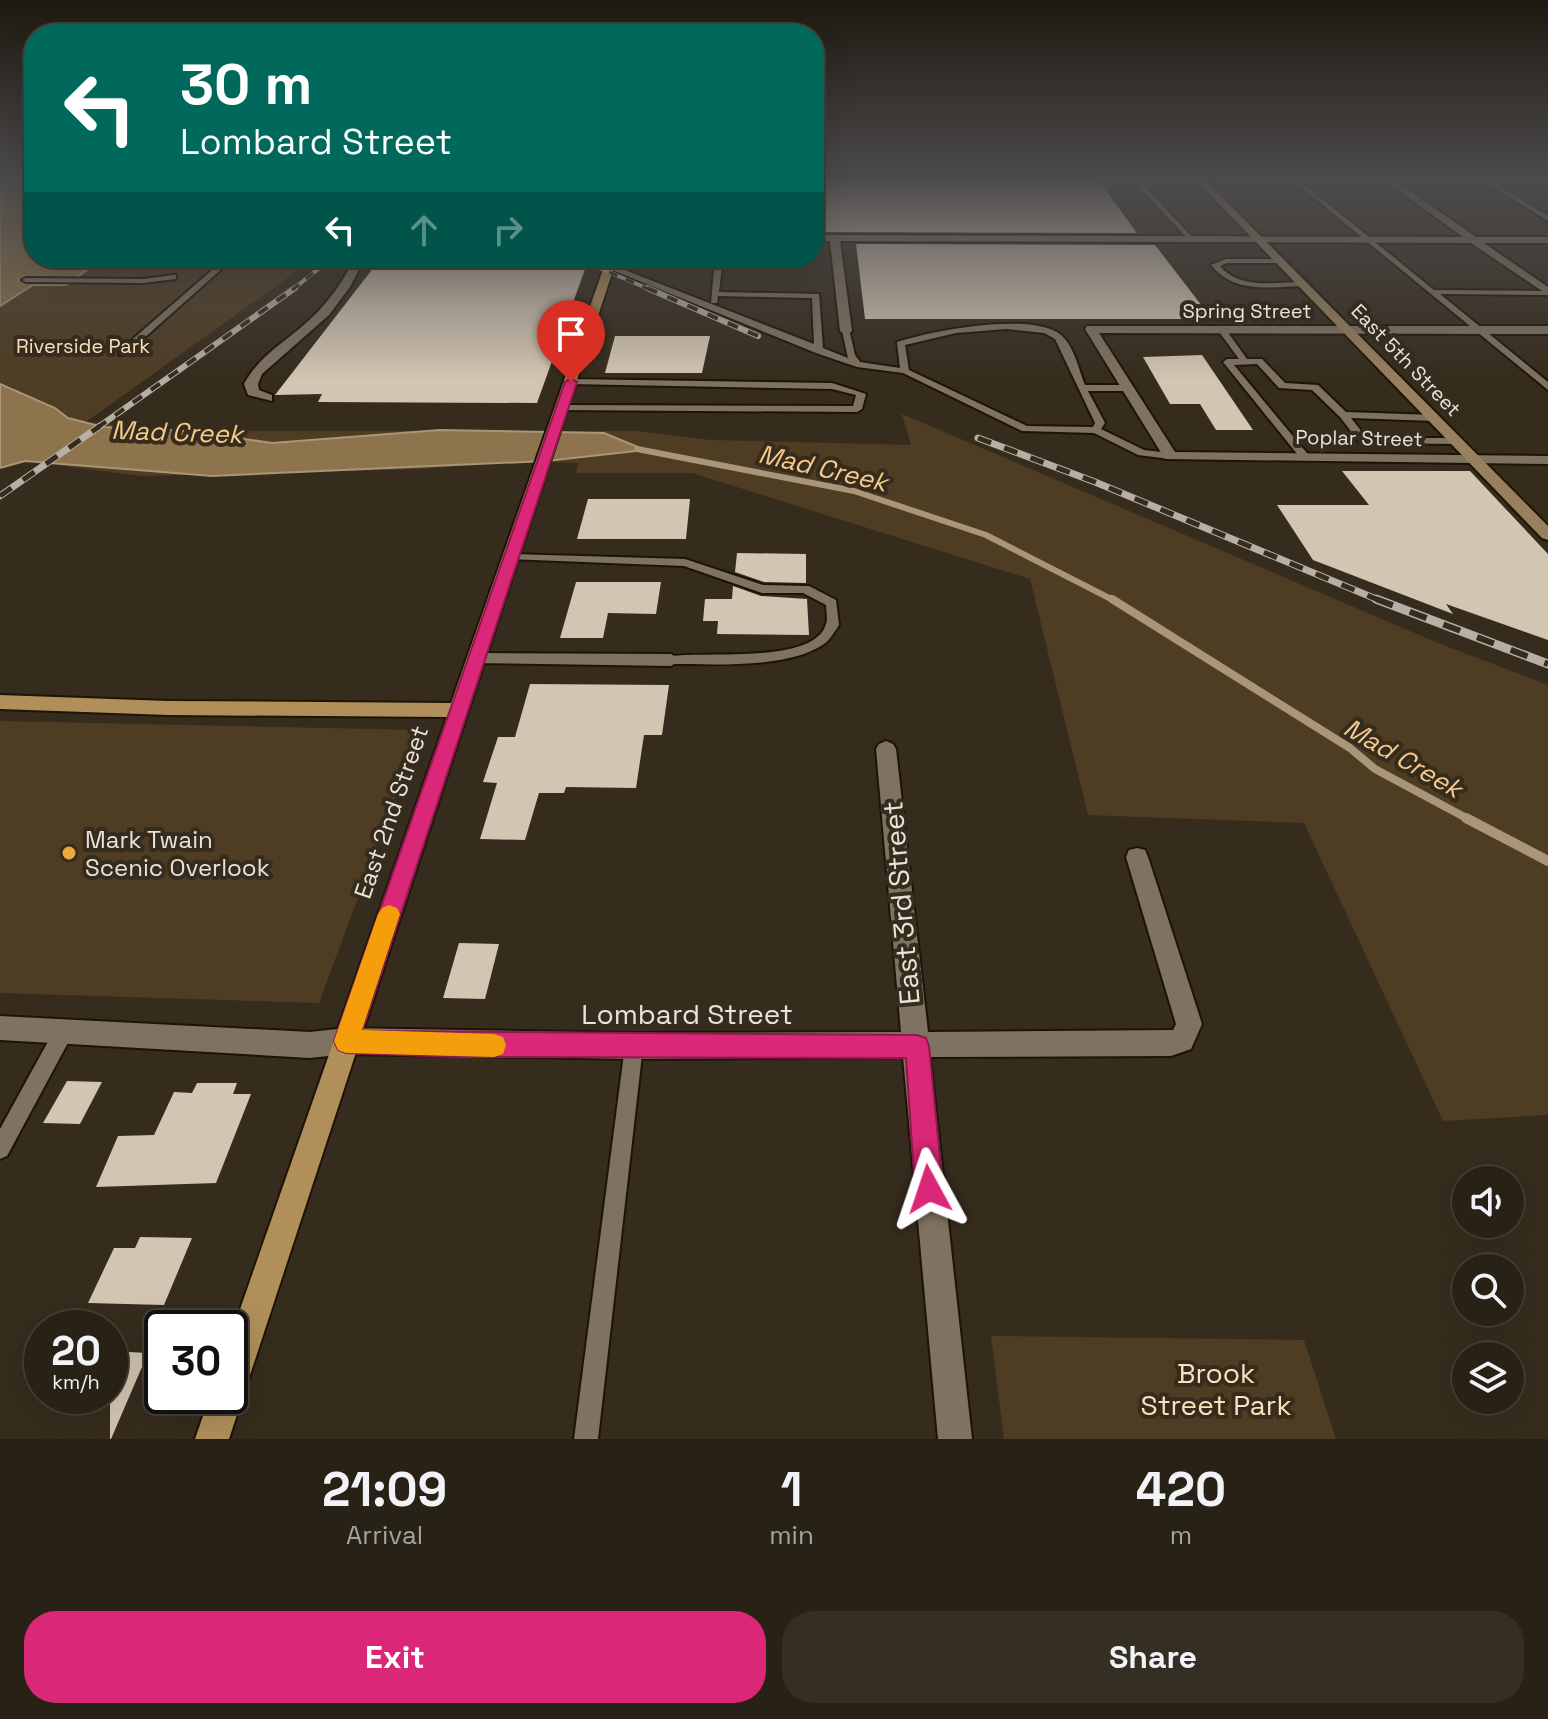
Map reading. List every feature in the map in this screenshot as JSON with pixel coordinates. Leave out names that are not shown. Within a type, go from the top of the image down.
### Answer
[{"type":"main road","name":"East 2nd Street","points":[[248,1332],[609,268]]},
{"type":"main road","points":[[0,702],[168,708],[461,710]]},
{"type":"main road","points":[[212,1439],[221,1414]]},
{"type":"street","points":[[836,247],[846,331]]},
{"type":"street","name":"East 5th Street","points":[[1265,247],[1548,535]]},
{"type":"street","points":[[1483,247],[1548,292]]},
{"type":"street","points":[[267,398],[253,392],[251,384],[259,368],[307,330],[340,296],[355,268]]},
{"type":"street","name":"Spring Street","points":[[1127,388],[1091,329],[1548,330]]},
{"type":"street","points":[[1127,388],[1170,456]]},
{"type":"street","name":"Poplar Street","points":[[1170,456],[1548,460]]},
{"type":"street","points":[[477,659],[671,660]]},
{"type":"street","name":"East 3rd Street","points":[[886,749],[955,1439]]},
{"type":"street","name":"Lombard Street","points":[[0,1028],[310,1045],[346,1041],[634,1046],[1171,1043],[1182,1040],[1189,1024],[1137,857]]},
{"type":"lane","points":[[1377,247],[1548,387]]},
{"type":"lane","points":[[1280,261],[1226,261],[1215,265],[1223,278],[1234,282],[1303,284]]},
{"type":"lane","points":[[122,353],[219,268]]},
{"type":"lane","points":[[624,268],[819,351],[860,366],[905,371],[1025,429],[1096,430],[1142,453],[1170,456]]},
{"type":"lane","points":[[713,308],[718,268]]},
{"type":"lane","points":[[26,280],[143,281],[173,277],[152,272],[40,271]]},
{"type":"lane","points":[[1431,292],[1548,292]]},
{"type":"lane","points":[[715,294],[816,296],[819,351]]},
{"type":"lane","points":[[905,371],[900,344],[915,336],[956,330],[1032,329],[1058,337],[1100,423],[1096,430]]},
{"type":"lane","points":[[1221,329],[1245,362]]},
{"type":"lane","points":[[846,331],[851,355],[860,366]]},
{"type":"lane","points":[[1306,458],[1227,362],[1259,361],[1282,386],[1315,387],[1379,458]]},
{"type":"lane","points":[[832,386],[860,366]]},
{"type":"lane","points":[[562,408],[857,409],[859,392],[832,386],[571,382]]},
{"type":"lane","points":[[1082,388],[1127,388]]},
{"type":"lane","points":[[1343,415],[1434,418]]},
{"type":"lane","points":[[1364,441],[1457,441]]},
{"type":"lane","points":[[512,557],[685,563],[762,589],[805,589],[832,603],[833,627],[825,639],[811,648],[786,655],[671,660]]},
{"type":"lane","points":[[0,1149],[63,1033]]},
{"type":"lane","points":[[586,1439],[634,1046]]},
{"type":"green space","name":"Riverside Park","points":[[88,268],[301,268],[86,422],[190,431],[637,431],[711,440],[911,445],[902,414],[1438,643],[1548,685],[1548,1115],[1443,1121],[1304,823],[1088,815],[1030,579],[692,473],[576,473],[578,463],[511,461],[423,469],[142,476],[25,461],[0,468],[14,388],[0,384],[0,306],[33,285],[66,285]]},
{"type":"green space","points":[[0,721],[420,730],[319,1003],[0,993]]},
{"type":"green space","name":"Brook Street Park","points":[[991,1336],[1304,1340],[1336,1439],[1004,1439]]},
{"type":"water","points":[[0,247],[24,247],[24,268],[90,268],[66,285],[33,285],[0,306]]},
{"type":"water","points":[[0,384],[55,408],[68,418],[103,427],[190,431],[272,443],[440,430],[604,433],[645,450],[546,461],[212,476],[25,461],[0,468]]},
{"type":"building","points":[[856,247],[1157,247],[1212,319],[865,319]]},
{"type":"building","points":[[373,268],[585,268],[537,403],[318,402],[322,394],[275,395]]},
{"type":"building","points":[[615,336],[710,336],[702,373],[605,373]]},
{"type":"building","points":[[1202,355],[1253,430],[1216,430],[1200,404],[1170,404],[1143,357]]},
{"type":"building","points":[[1342,471],[1470,471],[1548,554],[1548,640],[1446,604],[1453,614],[1313,560],[1277,505],[1369,505]]},
{"type":"building","points":[[588,499],[690,499],[686,539],[577,539]]},
{"type":"building","points":[[737,553],[806,554],[806,583],[764,582],[735,572]]},
{"type":"building","points":[[576,582],[661,582],[656,614],[608,613],[603,638],[560,638]]},
{"type":"building","points":[[733,586],[761,596],[807,599],[809,635],[717,634],[718,621],[703,621],[705,599],[732,599]]},
{"type":"building","points":[[530,684],[669,685],[662,735],[644,735],[636,788],[566,787],[564,793],[539,793],[525,840],[480,839],[497,783],[483,782],[498,737],[515,737]]},
{"type":"building","points":[[459,943],[499,944],[485,999],[443,998]]},
{"type":"building","points":[[67,1081],[102,1082],[80,1124],[43,1123]]},
{"type":"building","points":[[197,1083],[237,1083],[233,1094],[251,1094],[216,1183],[96,1187],[118,1136],[154,1135],[174,1092],[192,1093]]},
{"type":"building","points":[[140,1237],[192,1238],[164,1305],[88,1303],[114,1248],[135,1248]]},
{"type":"building","points":[[128,1352],[144,1353],[144,1362],[128,1399]]},
{"type":"building","points":[[110,1414],[122,1414],[111,1439]]},
{"type":"waterway","name":"Mad Creek","points":[[637,449],[854,491],[986,535],[1115,601]]},
{"type":"waterway","name":"Mad Creek","points":[[1112,599],[1350,748],[1375,769],[1470,820]]},
{"type":"waterway","name":"Mad Creek","points":[[1466,818],[1548,861]]},
{"type":"railway","points":[[292,290],[320,268]]},
{"type":"railway","points":[[599,268],[651,290]]},
{"type":"railway","points":[[97,428],[295,288]]},
{"type":"railway","points":[[647,288],[758,336]]},
{"type":"railway","points":[[0,496],[100,426]]},
{"type":"railway","points":[[978,438],[1095,482],[1378,600]]},
{"type":"railway","points":[[1378,600],[1548,664]]},
{"type":"slow traffic","points":[[389,914],[346,1041],[494,1045]]},
{"type":"place","name":"Mark Twain Scenic Overlook","points":[[69,853]]},
{"type":"route","points":[[571,382],[346,1041],[456,1045],[917,1046],[929,1189]]}]
